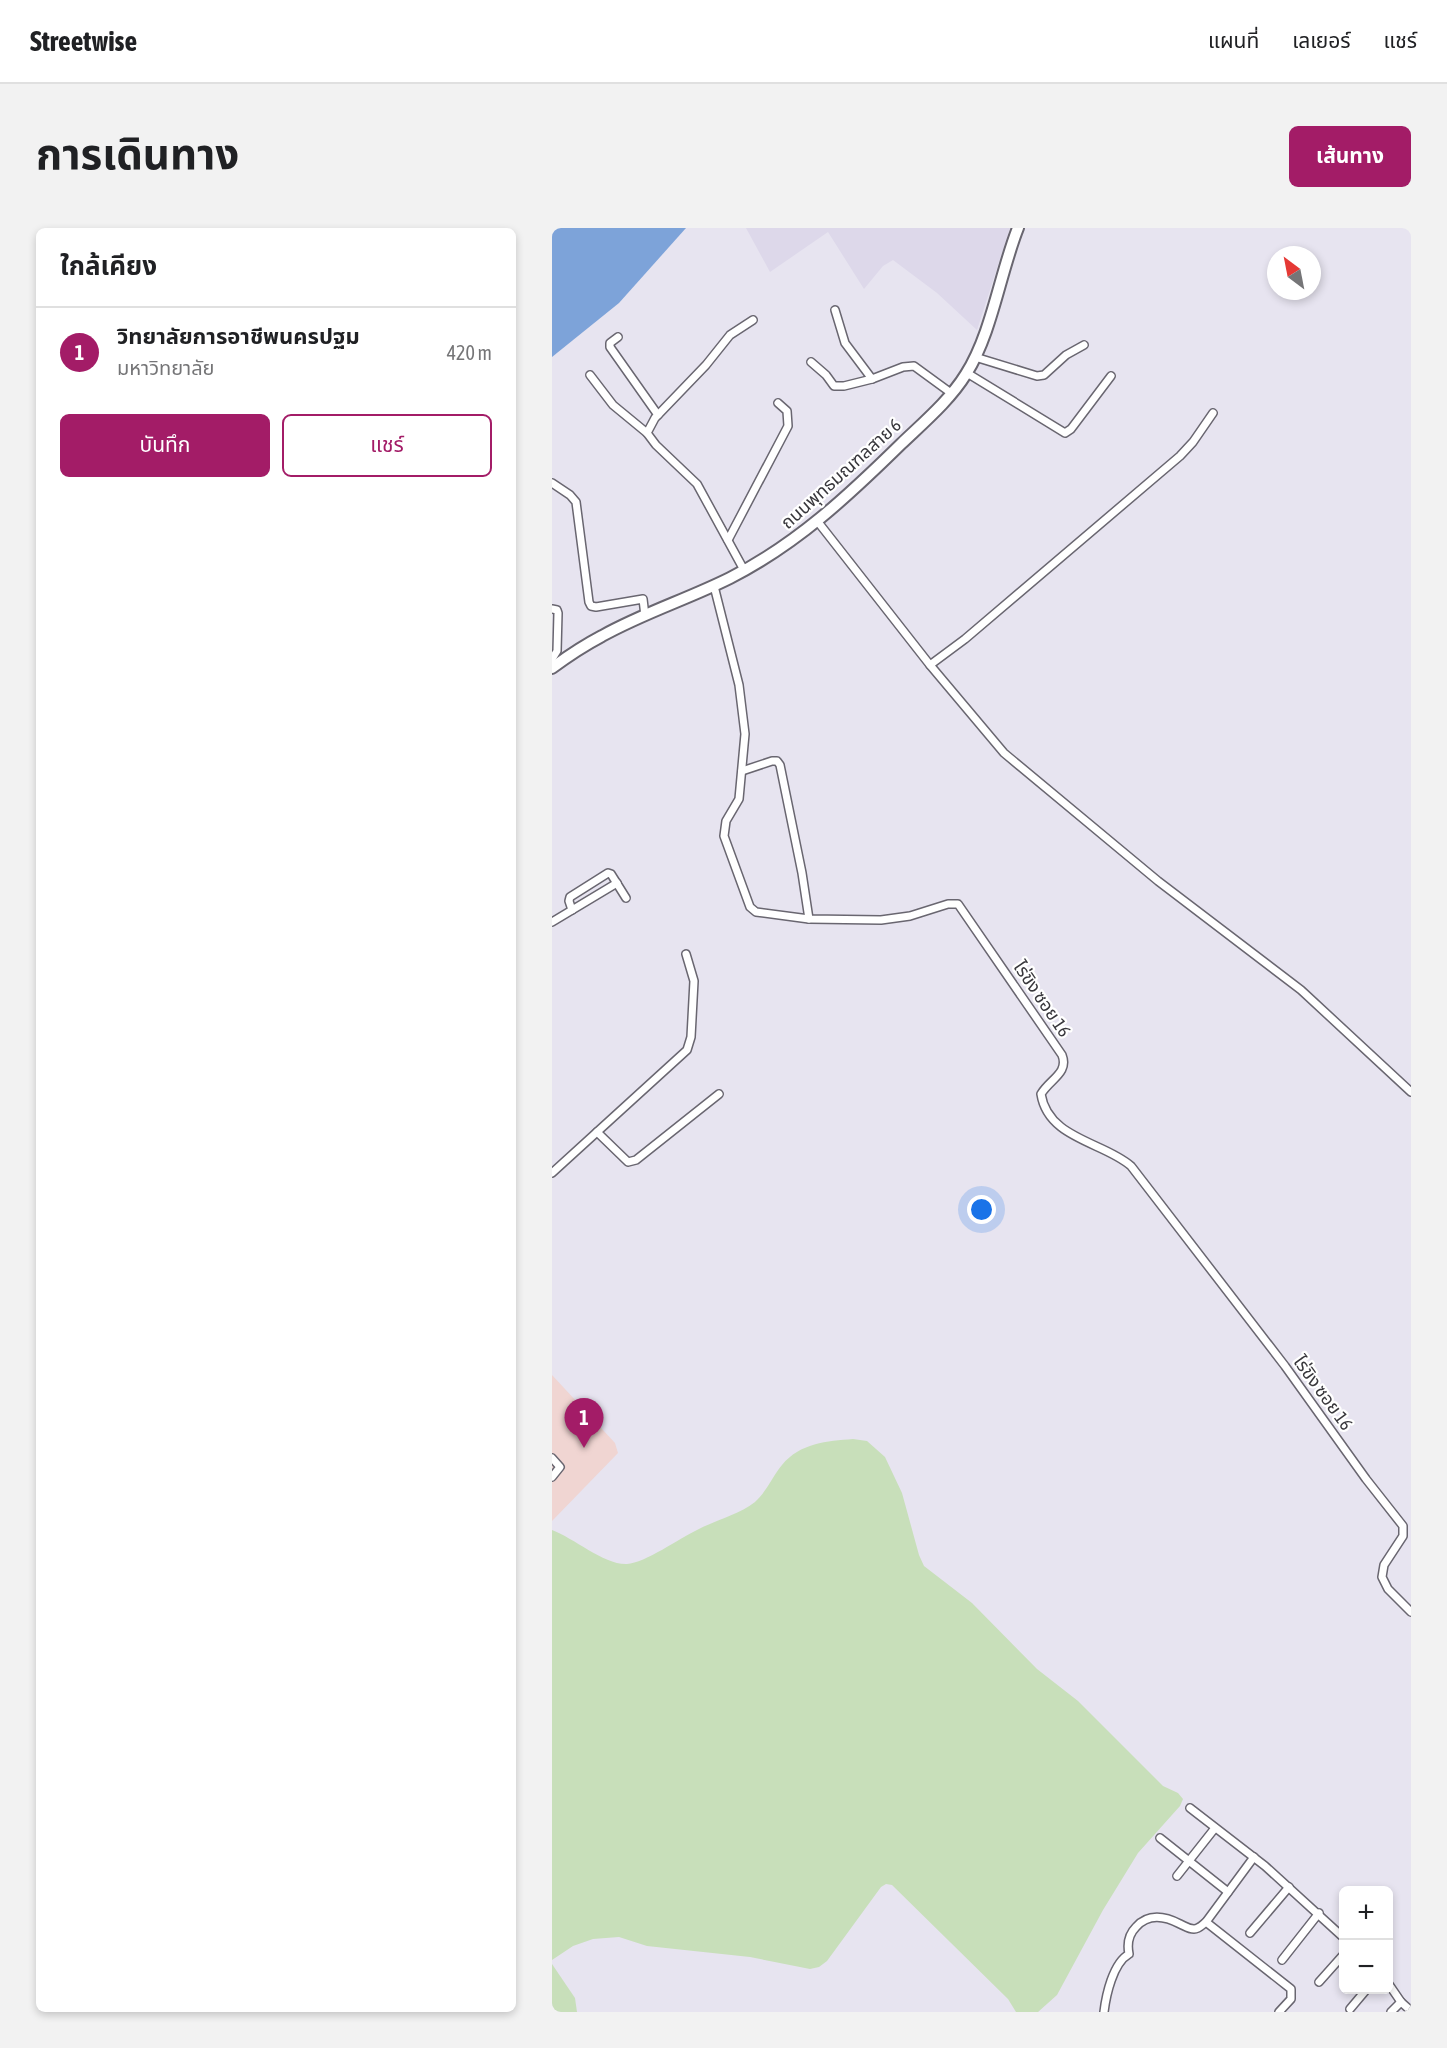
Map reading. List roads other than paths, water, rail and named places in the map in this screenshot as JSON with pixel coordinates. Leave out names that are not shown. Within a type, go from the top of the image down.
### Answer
[{"type":"main road","name":"ถนนพุทธมณฑลสาย 6","points":[[553,664],[603,635],[714,586],[785,546],[818,522],[868,477],[951,393],[966,374],[983,334],[1018,228]]},
{"type":"street","points":[[835,310],[844,343],[872,379]]},
{"type":"street","points":[[647,433],[658,415],[706,365],[730,335],[753,320]]},
{"type":"street","points":[[618,337],[610,343],[610,347],[658,415]]},
{"type":"street","points":[[976,353],[1036,376],[1044,375],[1066,355],[1084,345]]},
{"type":"street","points":[[811,362],[826,375],[834,386],[844,386],[872,379],[903,367],[914,366],[951,393]]},
{"type":"street","points":[[966,374],[1065,433],[1071,429],[1111,376]]},
{"type":"street","points":[[590,375],[613,405],[647,433],[697,484],[744,570]]},
{"type":"street","points":[[728,540],[788,426],[787,411],[778,403]]},
{"type":"street","points":[[930,665],[965,639],[1180,456],[1213,413]]},
{"type":"street","points":[[552,483],[576,502],[591,606],[643,599],[645,616]]},
{"type":"street","points":[[818,522],[993,742],[1158,881],[1301,990],[1411,1092]]},
{"type":"street","name":"ไร่ขิง ซอย 16","points":[[714,586],[739,684],[745,734],[739,799],[726,821],[724,836],[750,907],[756,912],[809,919],[894,920],[952,903],[958,904],[1062,1055],[1065,1062],[1063,1070],[1041,1094],[1050,1113],[1059,1125],[1069,1132],[1124,1160],[1131,1166],[1285,1366],[1366,1479],[1403,1526],[1403,1536],[1384,1565],[1382,1578],[1388,1589],[1411,1612]]},
{"type":"street","points":[[552,609],[557,610],[558,613],[557,651],[553,664]]},
{"type":"street","points":[[742,771],[772,761],[781,766],[809,919]]},
{"type":"street","points":[[572,910],[570,897],[608,873],[626,898]]},
{"type":"street","points":[[552,922],[617,883]]},
{"type":"street","points":[[552,1173],[687,1050],[691,1037],[694,981],[686,954]]},
{"type":"street","points":[[597,1132],[628,1162],[631,1162],[719,1094]]},
{"type":"street","points":[[552,1458],[560,1467],[552,1477]]},
{"type":"street","points":[[1190,1808],[1254,1857],[1339,1933]]},
{"type":"street","points":[[1177,1876],[1215,1828]]},
{"type":"street","points":[[1160,1838],[1228,1892]]},
{"type":"street","points":[[1104,2012],[1118,1967],[1124,1957],[1129,1954],[1129,1937],[1141,1922],[1150,1917],[1162,1917],[1191,1929],[1199,1928],[1206,1922],[1254,1857]]},
{"type":"street","points":[[1250,1933],[1289,1887]]},
{"type":"street","points":[[1282,1959],[1318,1913]]},
{"type":"street","points":[[1206,1922],[1291,1989],[1291,1999],[1279,2012]]},
{"type":"street","points":[[1319,1982],[1339,1960]]},
{"type":"street","points":[[1393,1989],[1401,2002],[1411,2011]]},
{"type":"street","points":[[1350,2008],[1362,1994]]},
{"type":"street","points":[[1391,2012],[1401,2002]]},
{"type":"water","points":[[552,228],[686,228],[619,303],[552,357]]},
{"type":"place","name":"วิทยาลัยการอาชีพนครปฐม","points":[[584,1448]]}]
